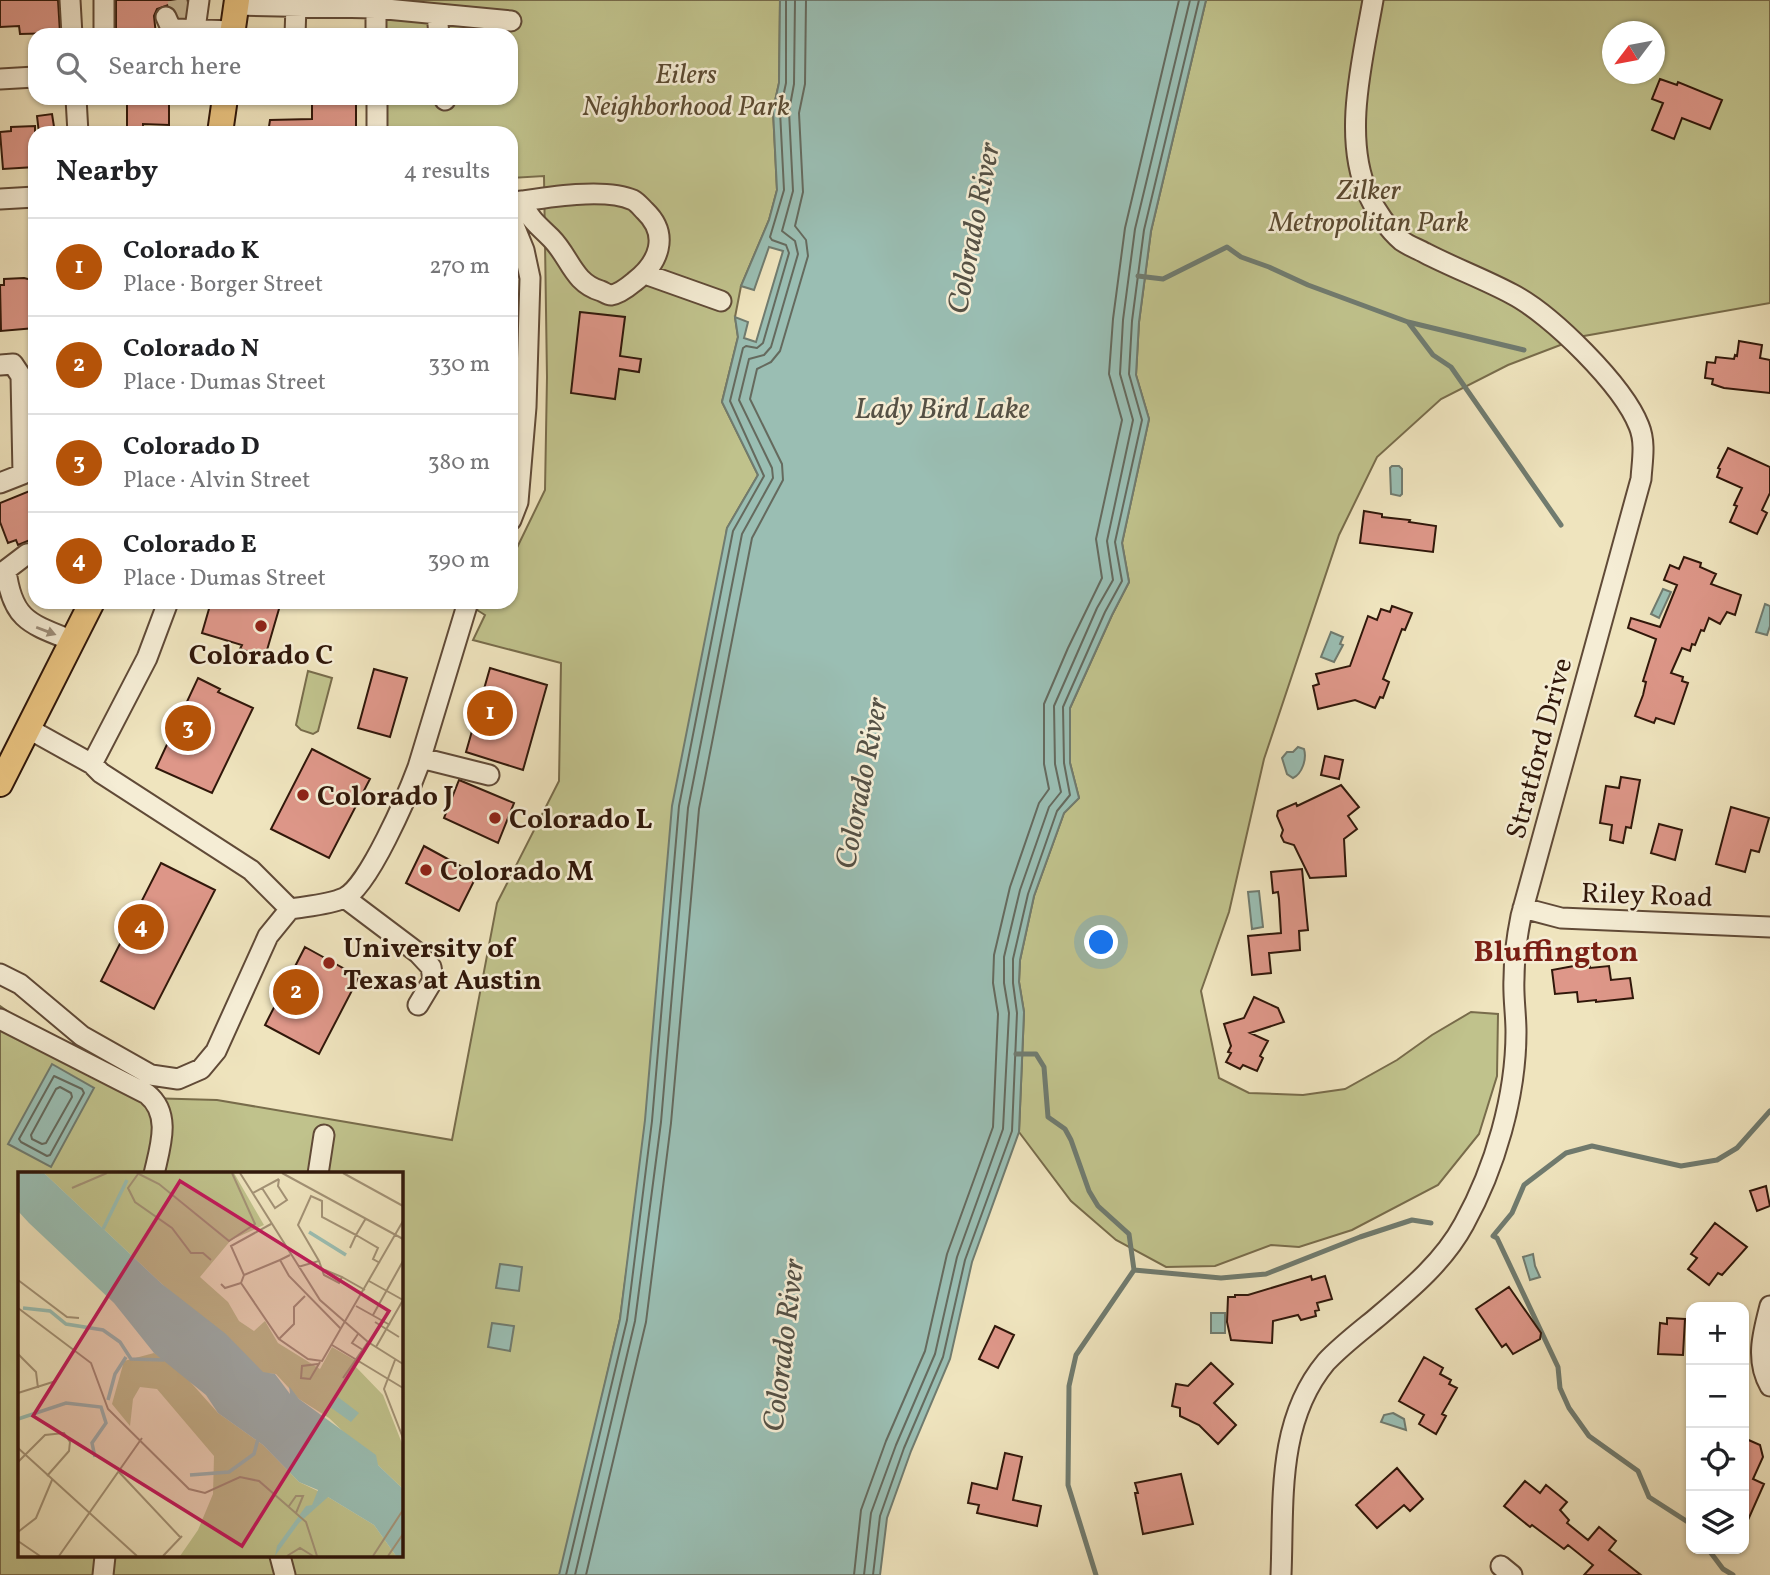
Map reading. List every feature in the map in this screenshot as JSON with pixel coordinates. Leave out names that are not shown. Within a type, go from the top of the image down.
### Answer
[{"type":"main road","points":[[233,28],[236,2]]},
{"type":"main road","points":[[221,126],[224,105]]},
{"type":"main road","points":[[0,784],[89,609]]},
{"type":"street","points":[[70,0],[72,28]]},
{"type":"street","points":[[104,0],[104,28]]},
{"type":"street","points":[[199,0],[180,24],[204,28]]},
{"type":"street","name":"Stratford Drive","points":[[1281,1575],[1288,1446],[1300,1403],[1327,1361],[1414,1286],[1439,1258],[1463,1227],[1480,1190],[1506,1109],[1514,1068],[1516,941],[1523,908],[1641,479],[1643,450],[1640,427],[1608,379],[1538,311],[1514,295],[1403,241],[1382,219],[1367,193],[1359,161],[1356,129],[1358,84],[1373,0]]},
{"type":"street","points":[[236,2],[296,6],[376,4],[437,14],[511,21]]},
{"type":"street","points":[[376,4],[376,28]]},
{"type":"street","points":[[295,28],[296,6]]},
{"type":"street","points":[[437,14],[438,28]]},
{"type":"street","points":[[0,79],[28,77]]},
{"type":"street","points":[[76,105],[78,126]]},
{"type":"street","points":[[377,105],[377,126]]},
{"type":"street","points":[[518,207],[595,193],[634,200],[653,219],[658,230],[657,253],[645,274],[625,289],[611,295],[589,288],[574,273],[551,238],[518,210]]},
{"type":"street","points":[[0,199],[28,197]]},
{"type":"street","points":[[518,225],[530,278],[527,407],[518,472]]},
{"type":"street","points":[[645,274],[721,301]]},
{"type":"street","points":[[0,365],[13,363],[20,376],[23,474],[0,483]]},
{"type":"street","points":[[28,554],[3,568],[9,594],[24,618],[34,626],[73,641]]},
{"type":"street","points":[[92,764],[147,658],[165,609]]},
{"type":"street","points":[[0,974],[20,985],[82,1036],[150,1075],[178,1079],[201,1069],[216,1051],[268,936],[290,909],[345,898],[362,884],[408,794],[466,609]]},
{"type":"street","points":[[29,729],[92,764],[101,773],[251,870],[290,909]]},
{"type":"street","points":[[421,758],[489,775]]},
{"type":"street","points":[[345,898],[418,953],[431,967],[433,980],[418,1005]]},
{"type":"street","name":"Riley Road","points":[[1523,908],[1561,918],[1770,927]]},
{"type":"street","points":[[0,1020],[147,1094],[157,1102],[162,1126],[154,1172]]},
{"type":"street","points":[[318,1172],[324,1135]]},
{"type":"street","points":[[1770,1306],[1760,1345],[1766,1379],[1770,1386]]},
{"type":"green space","name":"Eilers Neighborhood Park","points":[[378,0],[780,0],[779,83],[773,110],[777,190],[769,220],[741,286],[735,317],[738,337],[722,402],[758,475],[727,528],[620,1319],[561,1575],[0,1575],[0,1006],[48,1040],[146,1098],[217,1100],[452,1140],[497,903],[559,781],[561,663],[473,640],[485,615],[478,609],[518,609],[518,546],[545,490],[547,377],[544,176],[518,178],[518,126],[382,126],[381,105],[518,105],[518,28],[379,28]]},
{"type":"green space","name":"Zilker Metropolitan Park","points":[[1206,0],[1770,0],[1770,303],[1584,336],[1508,365],[1441,399],[1377,457],[1339,535],[1264,759],[1229,912],[1201,991],[1219,1078],[1249,1093],[1303,1095],[1345,1089],[1397,1060],[1471,1012],[1498,1014],[1497,1076],[1479,1134],[1438,1185],[1352,1230],[1299,1247],[1271,1245],[1215,1266],[1166,1267],[1116,1240],[1071,1201],[1019,1132],[1024,1012],[1019,982],[1020,960],[1034,896],[1064,813],[1079,798],[1070,763],[1070,708],[1129,582],[1122,543],[1149,419],[1136,375],[1139,322],[1151,231]]},
{"type":"green space","points":[[308,671],[332,678],[318,731],[313,734],[296,725]]},
{"type":"water","name":"Lady Bird Lake","points":[[780,0],[1206,0],[1151,231],[1139,322],[1136,375],[1149,419],[1122,543],[1129,582],[1070,708],[1070,763],[1079,798],[1064,813],[1034,896],[1020,960],[1019,982],[1024,1012],[1019,1132],[972,1262],[950,1359],[911,1451],[887,1518],[880,1575],[559,1575],[620,1319],[645,1120],[672,806],[727,528],[758,475],[722,402],[738,337],[735,317],[748,322],[744,338],[756,342],[783,251],[769,247],[754,290],[741,286],[769,220],[777,190],[773,110],[779,83]]},
{"type":"water","points":[[1392,466],[1402,469],[1400,496],[1391,494]]},
{"type":"water","points":[[1663,589],[1671,592],[1659,618],[1651,614]]},
{"type":"water","points":[[1765,604],[1770,606],[1767,635],[1756,632]]},
{"type":"water","points":[[1331,632],[1343,637],[1340,644],[1343,645],[1334,662],[1321,657]]},
{"type":"water","points":[[1298,747],[1304,749],[1304,762],[1299,773],[1293,778],[1287,774],[1282,758],[1287,752],[1293,752]]},
{"type":"water","points":[[1259,891],[1263,927],[1252,929],[1248,892]]},
{"type":"water","points":[[52,1064],[94,1088],[51,1167],[8,1144]]},
{"type":"water","points":[[1533,1254],[1540,1277],[1530,1280],[1523,1257]]},
{"type":"water","points":[[500,1264],[522,1267],[519,1291],[496,1288]]},
{"type":"water","points":[[1211,1313],[1225,1313],[1225,1333],[1211,1333]]},
{"type":"water","points":[[492,1323],[514,1326],[510,1351],[488,1347]]},
{"type":"water","points":[[1393,1413],[1404,1419],[1406,1430],[1381,1422],[1384,1415]]},
{"type":"building","points":[[0,0],[58,0],[60,28],[28,28],[28,34],[20,34],[19,26],[0,27]]},
{"type":"building","points":[[116,0],[187,0],[184,17],[179,17],[174,8],[168,5],[157,9],[154,16],[155,28],[116,28]]},
{"type":"building","points":[[1665,81],[1677,85],[1678,82],[1722,100],[1710,129],[1682,118],[1674,139],[1652,130],[1663,103],[1652,99],[1658,84],[1665,84]]},
{"type":"building","points":[[127,105],[169,105],[169,125],[127,126]]},
{"type":"building","points":[[312,105],[356,105],[356,126],[269,126],[270,120],[312,119]]},
{"type":"building","points":[[52,114],[54,126],[38,126],[37,116]]},
{"type":"building","points":[[28,126],[28,167],[3,169],[0,132],[11,131],[11,127]]},
{"type":"building","points":[[4,279],[28,279],[28,329],[1,331],[0,285],[4,285]]},
{"type":"building","points":[[580,312],[625,317],[620,356],[641,359],[639,372],[619,369],[615,399],[571,393]]},
{"type":"building","points":[[1739,341],[1762,345],[1760,358],[1770,360],[1770,393],[1724,388],[1712,384],[1713,379],[1705,378],[1707,362],[1715,363],[1716,357],[1734,359]]},
{"type":"building","points":[[1728,448],[1770,467],[1770,493],[1762,510],[1767,513],[1757,534],[1730,522],[1742,488],[1717,477],[1718,468]]},
{"type":"building","points":[[28,492],[28,541],[18,545],[16,540],[8,543],[0,522],[0,503]]},
{"type":"building","points":[[1364,511],[1382,514],[1382,517],[1436,526],[1433,552],[1360,543]]},
{"type":"building","points":[[1684,557],[1701,563],[1700,567],[1716,574],[1711,584],[1741,595],[1735,615],[1727,612],[1720,624],[1709,618],[1704,631],[1701,630],[1690,651],[1682,648],[1671,673],[1683,677],[1682,681],[1688,683],[1674,724],[1656,718],[1654,723],[1635,716],[1643,695],[1646,682],[1643,681],[1656,639],[1628,628],[1631,618],[1660,627],[1677,585],[1664,580],[1670,565],[1679,569]]},
{"type":"building","points":[[1392,606],[1412,613],[1405,630],[1402,629],[1383,679],[1389,682],[1383,698],[1380,697],[1375,708],[1355,700],[1318,709],[1313,686],[1319,684],[1316,674],[1350,666],[1368,616],[1377,620],[1381,609],[1390,612]]},
{"type":"building","points":[[209,609],[279,609],[265,657],[240,649],[242,645],[202,633]]},
{"type":"building","points":[[490,668],[547,685],[523,770],[466,752]]},
{"type":"building","points":[[374,669],[407,678],[390,737],[358,728]]},
{"type":"building","points":[[198,678],[220,689],[218,692],[253,708],[212,793],[156,768]]},
{"type":"building","points":[[312,749],[370,779],[329,858],[271,829]]},
{"type":"building","points":[[1325,756],[1343,760],[1339,779],[1321,775]]},
{"type":"building","points":[[1621,777],[1640,780],[1631,828],[1626,827],[1623,843],[1610,840],[1612,825],[1600,823],[1606,786],[1619,788]]},
{"type":"building","points":[[459,780],[514,803],[498,843],[444,818]]},
{"type":"building","points":[[1341,785],[1359,807],[1348,816],[1357,829],[1344,839],[1346,876],[1310,878],[1294,845],[1284,842],[1281,836],[1283,830],[1277,816],[1278,811],[1296,803],[1297,806]]},
{"type":"building","points":[[1731,807],[1769,818],[1759,852],[1751,850],[1745,872],[1716,864]]},
{"type":"building","points":[[1659,824],[1682,830],[1675,860],[1651,853]]},
{"type":"building","points":[[424,846],[477,875],[459,911],[406,883]]},
{"type":"building","points":[[161,863],[215,890],[154,1009],[101,981]]},
{"type":"building","points":[[1302,869],[1308,930],[1299,931],[1300,950],[1269,953],[1271,973],[1252,975],[1248,936],[1281,933],[1278,892],[1273,893],[1271,872]]},
{"type":"building","points":[[305,947],[359,977],[319,1054],[265,1025]]},
{"type":"building","points":[[1590,963],[1590,968],[1609,966],[1611,980],[1630,978],[1633,998],[1578,1002],[1577,992],[1555,994],[1552,970]]},
{"type":"building","points":[[1254,997],[1278,1008],[1284,1022],[1250,1033],[1268,1041],[1260,1056],[1263,1058],[1257,1071],[1243,1065],[1240,1069],[1226,1062],[1231,1046],[1224,1024],[1244,1018]]},
{"type":"building","points":[[1766,1186],[1770,1206],[1757,1211],[1750,1191]]},
{"type":"building","points":[[1715,1223],[1747,1247],[1722,1275],[1718,1273],[1709,1285],[1688,1269],[1697,1258],[1691,1254]]},
{"type":"building","points":[[1311,1276],[1312,1280],[1325,1276],[1332,1299],[1317,1303],[1319,1310],[1315,1311],[1316,1316],[1301,1320],[1298,1315],[1273,1321],[1272,1343],[1231,1340],[1227,1322],[1228,1297],[1248,1295]]},
{"type":"building","points":[[1509,1287],[1541,1333],[1540,1339],[1513,1354],[1506,1344],[1502,1347],[1476,1309]]},
{"type":"building","points":[[1667,1318],[1685,1319],[1683,1355],[1658,1354],[1660,1323],[1667,1324]]},
{"type":"building","points":[[995,1326],[1014,1335],[998,1368],[979,1359]]},
{"type":"building","points":[[1424,1357],[1443,1368],[1440,1374],[1451,1380],[1449,1384],[1457,1388],[1442,1414],[1446,1416],[1436,1434],[1419,1424],[1424,1415],[1399,1401]]},
{"type":"building","points":[[1211,1363],[1233,1384],[1214,1403],[1236,1425],[1218,1444],[1199,1425],[1180,1416],[1180,1408],[1172,1406],[1176,1384],[1188,1386]]},
{"type":"building","points":[[1749,1440],[1760,1445],[1763,1457],[1753,1479],[1764,1484],[1749,1518]]},
{"type":"building","points":[[1005,1453],[1022,1457],[1013,1500],[1041,1506],[1037,1526],[977,1513],[979,1505],[968,1503],[972,1483],[997,1489]]},
{"type":"building","points":[[1397,1468],[1423,1499],[1410,1511],[1404,1505],[1377,1528],[1356,1505]]},
{"type":"building","points":[[1181,1474],[1193,1524],[1143,1534],[1135,1483]]},
{"type":"building","points":[[1525,1481],[1540,1493],[1546,1485],[1567,1502],[1560,1510],[1569,1520],[1567,1523],[1588,1540],[1599,1527],[1616,1541],[1609,1550],[1641,1575],[1584,1575],[1593,1565],[1568,1545],[1564,1549],[1532,1525],[1530,1527],[1504,1506]]},
{"type":"waterway","points":[[1138,276],[1163,279],[1227,247],[1241,257],[1308,285],[1408,322],[1433,355],[1451,367],[1561,525]]},
{"type":"waterway","points":[[1408,322],[1524,350]]},
{"type":"waterway","points":[[1016,1054],[1036,1054],[1044,1067],[1048,1117],[1065,1129],[1089,1191],[1098,1206],[1129,1234],[1134,1270],[1076,1355],[1069,1386],[1068,1485],[1096,1575]]},
{"type":"waterway","points":[[1686,1521],[1649,1497],[1638,1471],[1589,1436],[1569,1408],[1560,1388],[1558,1367],[1497,1238],[1493,1236],[1512,1213],[1524,1185],[1566,1153],[1592,1146],[1681,1166],[1717,1160],[1737,1148],[1770,1111]]},
{"type":"waterway","points":[[1134,1270],[1221,1278],[1266,1274],[1412,1220],[1431,1223]]},
{"type":"waterway","points":[[1712,1554],[1723,1569],[1733,1575]]},
{"type":"tunnel","points":[[177,0],[180,19]]},
{"type":"place","name":"Colorado C","points":[[261,626]]},
{"type":"place","name":"Colorado K","points":[[490,713]]},
{"type":"place","name":"Colorado D","points":[[188,728]]},
{"type":"place","name":"Colorado J","points":[[303,795]]},
{"type":"place","name":"Colorado L","points":[[495,818]]},
{"type":"place","name":"Colorado M","points":[[426,870]]},
{"type":"place","name":"Colorado E","points":[[141,927]]},
{"type":"place","name":"University of Texas at Austin","points":[[329,963]]},
{"type":"place","name":"Colorado N","points":[[296,992]]},
{"type":"district","name":"Bluffington","points":[[1556,951]]},
{"type":"water label","name":"Colorado River","points":[[973,228]]},
{"type":"water label","name":"Colorado River","points":[[861,783]]},
{"type":"water label","name":"Colorado River","points":[[783,1345]]}]
